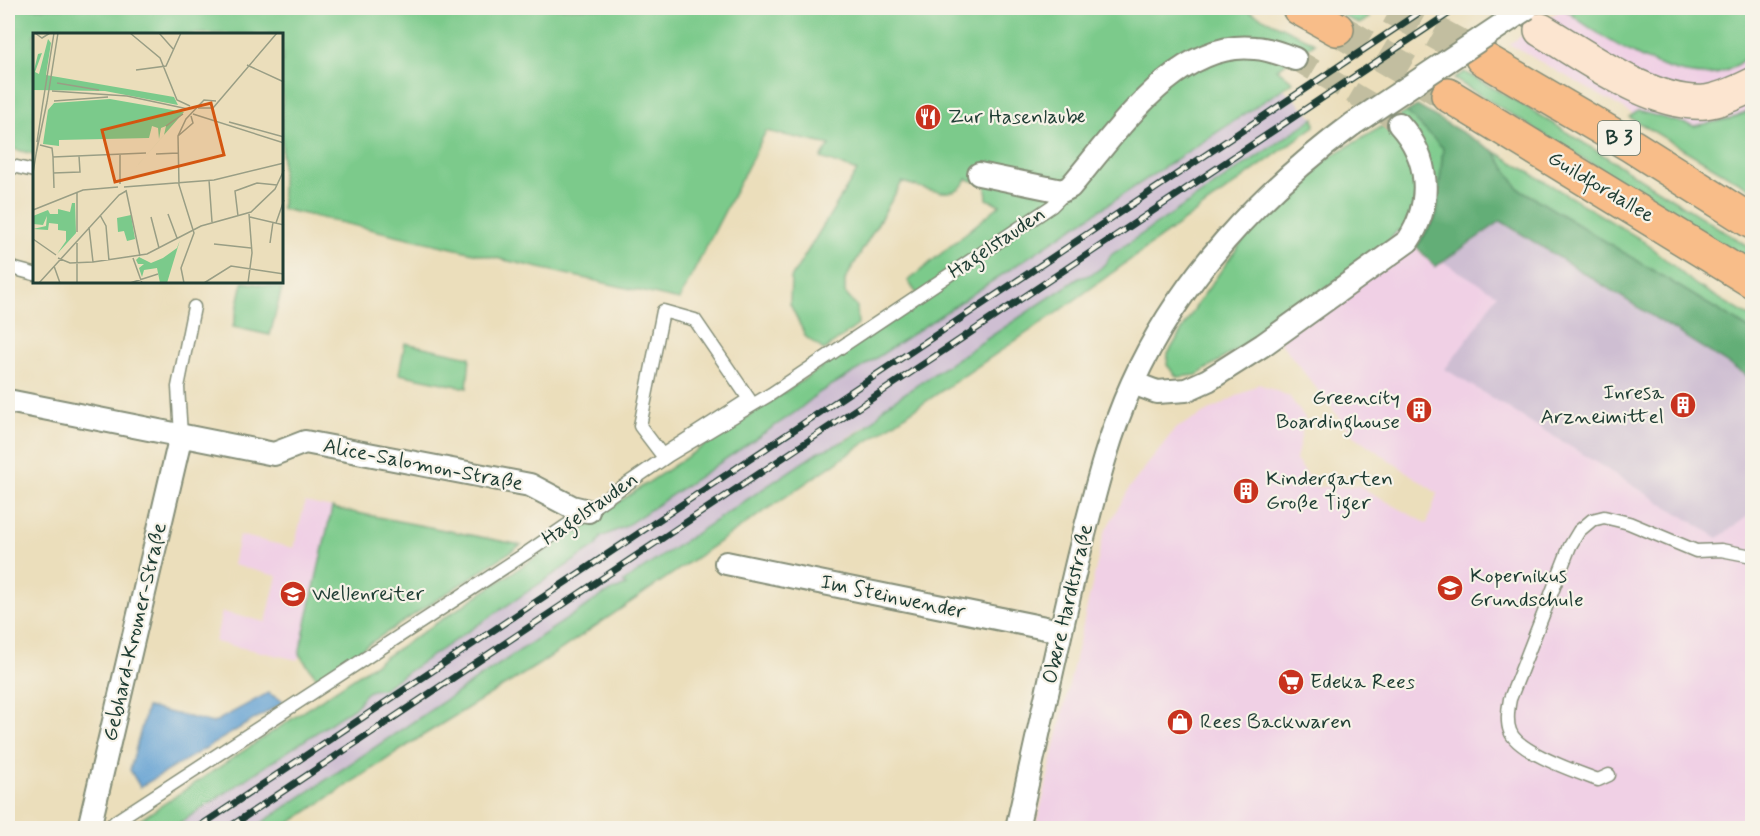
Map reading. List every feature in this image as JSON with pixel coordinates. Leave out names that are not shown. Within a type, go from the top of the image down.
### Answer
[{"type":"highway","points":[[1299,8],[1337,29]]},
{"type":"highway","name":"B 3","points":[[1482,58],[1632,146],[1752,222]]},
{"type":"highway","name":"Guildfordallee","points":[[1448,95],[1752,281]]},
{"type":"street","points":[[1534,19],[1644,89],[1678,101],[1706,102],[1735,94],[1752,85]]},
{"type":"street","name":"Obere Hardtstraße","points":[[1017,828],[1060,631],[1099,477],[1114,428],[1132,383],[1184,294],[1233,231],[1266,196],[1311,155],[1353,124],[1534,19]]},
{"type":"street","name":"Hagelstauden","points":[[980,174],[1062,191],[1070,187],[1166,78],[1197,60],[1226,50],[1253,47],[1295,58]]},
{"type":"street","points":[[1132,383],[1157,392],[1186,390],[1208,380],[1291,326],[1408,242],[1418,226],[1424,204],[1425,185],[1417,151],[1399,124]]},
{"type":"street","name":"Alice-Salomon-Straße","points":[[8,401],[274,454],[305,442],[530,485],[572,507],[588,511]]},
{"type":"street","name":"Gebhard-Kromer-Straße","points":[[89,828],[181,435]]},
{"type":"street","name":"Im Steinwender","points":[[726,563],[1060,631]]},
{"type":"lane","points":[[8,165],[33,171]]},
{"type":"lane","name":"Hagelstauden","points":[[108,828],[669,455],[771,394],[1052,206],[1070,187]]},
{"type":"lane","points":[[8,267],[33,274]]},
{"type":"lane","points":[[181,435],[178,387],[194,307]]},
{"type":"lane","points":[[663,311],[695,320],[749,399],[662,455],[640,426],[663,311]]},
{"type":"lane","points":[[1609,775],[1598,780],[1521,746],[1510,732],[1508,715],[1510,699],[1570,546],[1579,531],[1592,520],[1604,517],[1629,523],[1696,550],[1721,550],[1752,556]]},
{"type":"shaded area","points":[[1564,8],[1628,51],[1729,70],[1752,53],[1752,110],[1730,119],[1694,126],[1638,111],[1633,114],[1509,44]]},
{"type":"shaded area","points":[[1283,88],[1314,118],[1111,255],[1105,267],[1089,276],[1079,278],[884,407],[879,417],[831,448],[820,451],[624,582],[627,585],[603,595],[253,828],[172,828],[358,705],[362,695],[371,689],[382,689],[595,546],[601,537],[624,527],[797,411],[820,392],[858,370]]},
{"type":"shaded area","points":[[1500,221],[1752,379],[1752,828],[1036,828],[1104,533],[1130,487],[1175,429],[1259,384],[1289,396],[1305,418],[1296,460],[1316,487],[1359,486],[1427,524],[1437,493],[1353,435],[1269,328],[1388,242],[1398,230],[1435,267]]},
{"type":"shaded area","points":[[1501,221],[1752,379],[1752,513],[1718,538],[1445,369],[1473,332],[1497,294],[1443,262]]},
{"type":"shaded area","name":"Wellenreiter","points":[[305,502],[332,508],[298,660],[215,642],[222,612],[266,622],[277,576],[233,565],[239,535],[294,548]]},
{"type":"green space","points":[[8,8],[1242,8],[1315,43],[1277,69],[1293,82],[858,370],[820,392],[797,411],[624,527],[601,537],[596,546],[382,689],[367,692],[358,705],[172,828],[126,828],[132,820],[138,821],[922,301],[908,281],[1000,205],[987,199],[986,185],[967,179],[962,187],[947,192],[929,190],[902,182],[845,280],[845,293],[857,307],[858,325],[824,350],[806,337],[790,304],[791,278],[857,171],[821,158],[830,145],[766,131],[679,300],[284,209],[284,33],[33,33],[33,154],[8,148]]},
{"type":"green space","points":[[1328,8],[1352,8],[1370,18],[1359,24]]},
{"type":"green space","points":[[1563,8],[1752,8],[1752,53],[1730,69],[1711,74],[1689,74],[1666,68],[1619,46]]},
{"type":"green space","points":[[1464,72],[1522,104],[1752,249],[1752,263],[1454,79]]},
{"type":"green space","points":[[1417,106],[1494,151],[1518,188],[1752,331],[1752,379],[1501,221],[1435,267],[1417,247],[1437,215],[1443,148],[1407,112]]},
{"type":"green space","points":[[1752,110],[1752,190],[1629,117],[1638,111],[1694,126],[1730,119]]},
{"type":"green space","points":[[1407,112],[1443,148],[1437,215],[1417,247],[1398,230],[1388,242],[1297,311],[1197,375],[1177,377],[1167,365],[1168,354],[1198,303],[1255,223],[1309,169]]},
{"type":"green space","points":[[1314,118],[1315,126],[1065,307],[538,665],[422,736],[282,828],[262,828],[260,824],[603,595],[626,585],[623,582],[820,451],[865,428],[884,407],[1079,278],[1098,270],[1111,255]]},
{"type":"green space","points":[[1494,151],[1642,240],[1696,285],[1752,318],[1752,331],[1518,188]]},
{"type":"green space","points":[[243,284],[282,288],[270,335],[233,327]]},
{"type":"green space","points":[[405,343],[470,357],[467,388],[399,374]]},
{"type":"green space","points":[[332,508],[521,545],[317,678],[299,654]]},
{"type":"water","points":[[268,693],[284,702],[140,787],[130,770],[147,707],[213,723]]},
{"type":"tunnel","points":[[1391,8],[1482,58]]},
{"type":"tunnel","points":[[1337,29],[1448,95]]},
{"type":"tunnel","points":[[1295,59],[1383,111],[1399,124]]},
{"type":"railway","points":[[197,828],[1426,8]]},
{"type":"railway","points":[[228,828],[1457,8]]},
{"type":"place","name":"Zur Hasenlaube","points":[[928,117]]},
{"type":"place","name":"Inresa Arzneimittel","points":[[1683,405]]},
{"type":"place","name":"Greencity Boardinghouse","points":[[1419,410]]},
{"type":"place","name":"Kindergarten Große Tiger","points":[[1246,491]]},
{"type":"place","name":"Kopernikus Grundschule","points":[[1450,588]]},
{"type":"place","name":"Wellenreiter","points":[[293,594]]},
{"type":"place","name":"Edeka Rees","points":[[1291,682]]},
{"type":"place","name":"Rees Backwaren","points":[[1180,722]]}]
